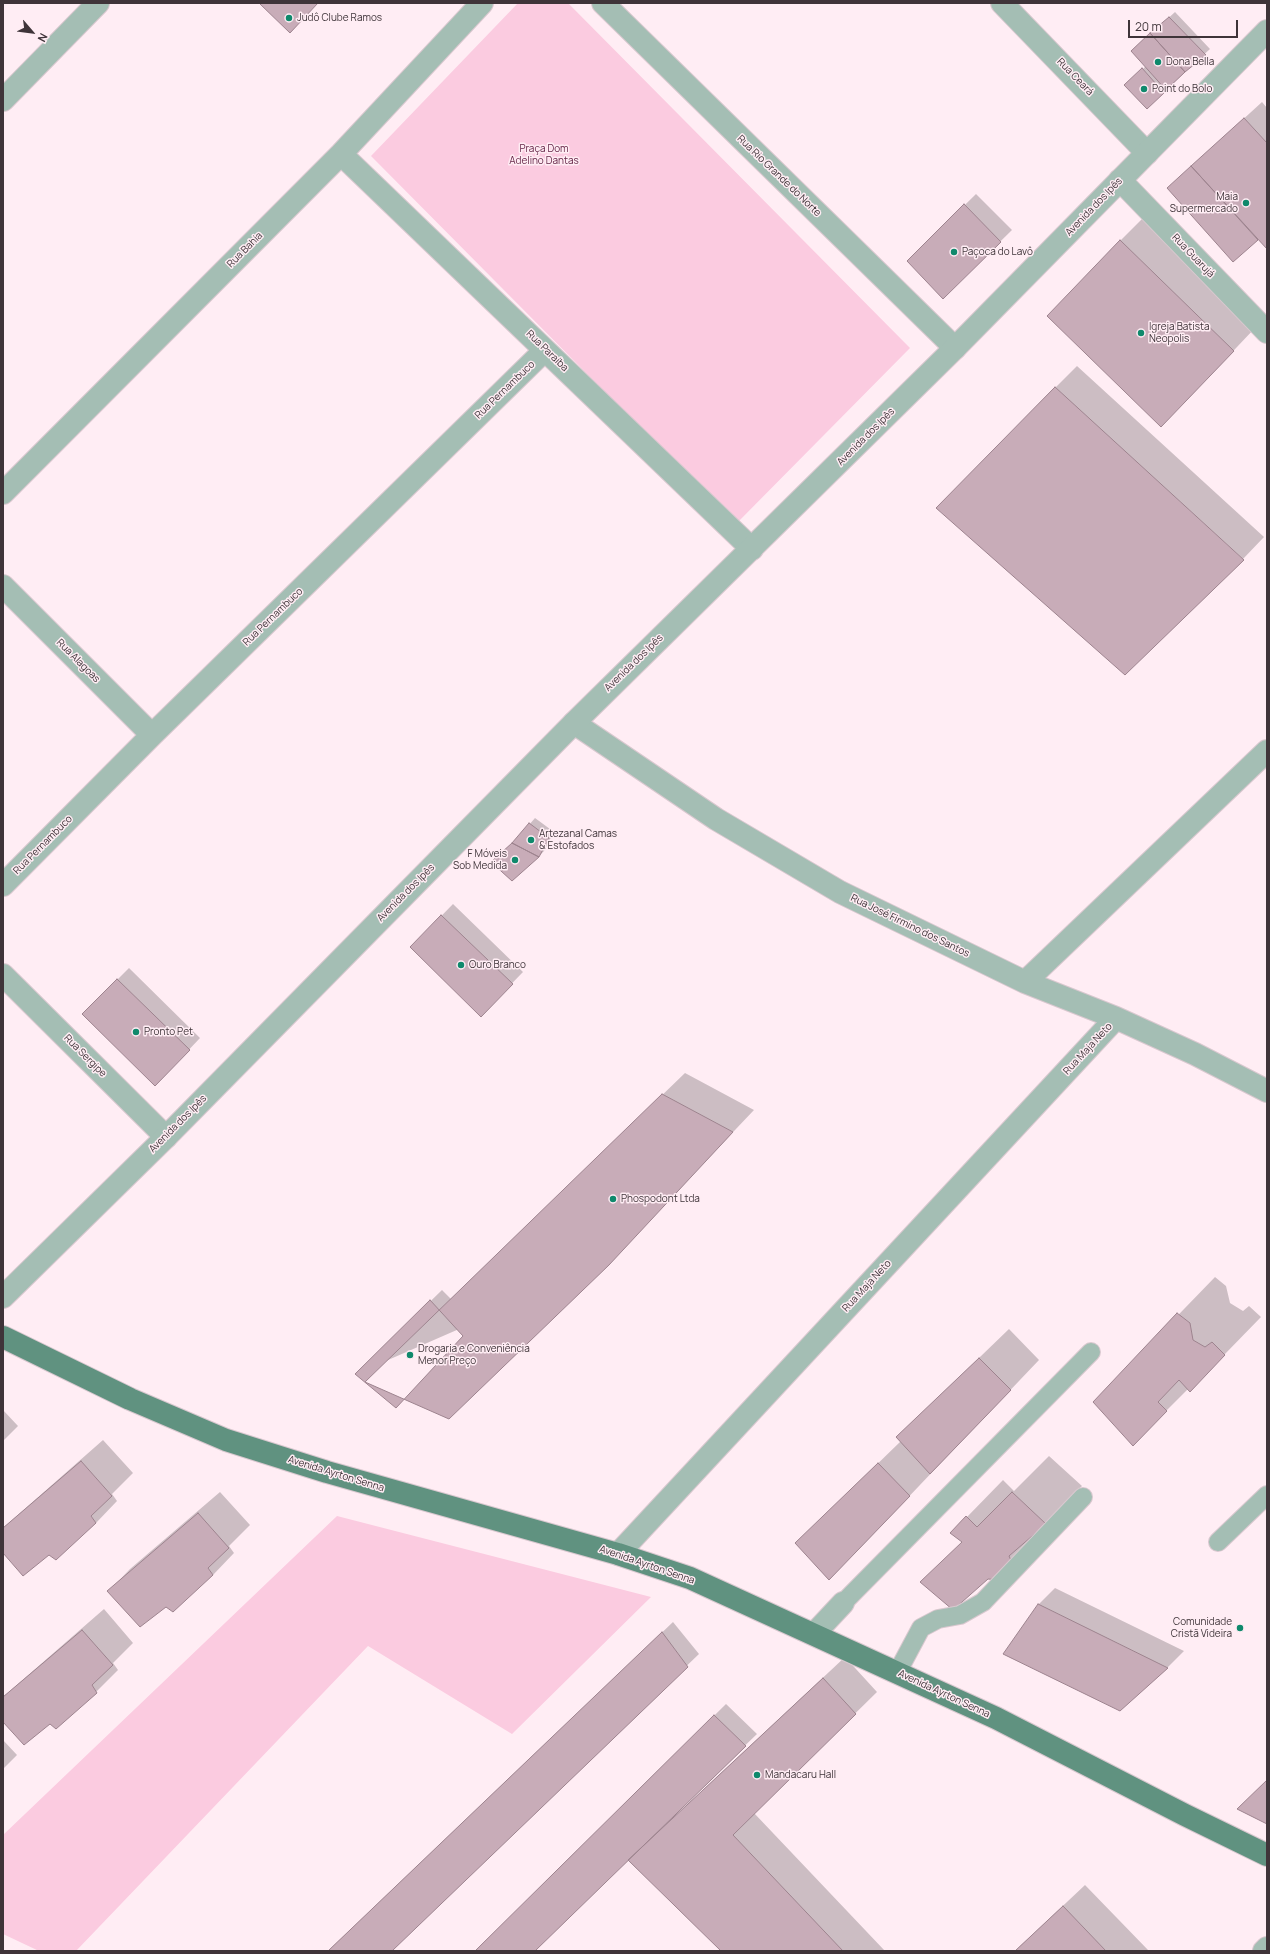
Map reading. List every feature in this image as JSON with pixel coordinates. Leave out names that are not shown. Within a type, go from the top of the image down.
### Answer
[{"type":"main road","name":"Avenida Ayrton Senna","points":[[3,1337],[130,1399],[226,1440],[327,1472],[618,1554],[690,1578],[996,1718],[1185,1815],[1267,1855]]},
{"type":"street","points":[[3,100],[98,3]]},
{"type":"street","name":"Rua Bahia","points":[[3,493],[341,154],[482,3]]},
{"type":"street","name":"Rua Rio Grande do Norte","points":[[604,3],[955,348]]},
{"type":"street","name":"Rua Ceará","points":[[1002,3],[1147,153]]},
{"type":"street","name":"Avenida dos Ipês","points":[[3,1297],[166,1137],[574,723],[955,348],[1267,31]]},
{"type":"street","name":"Rua Paraíba","points":[[341,154],[752,548]]},
{"type":"street","name":"Rua Guarujá","points":[[1120,180],[1267,332]]},
{"type":"street","name":"Rua Pernambuco","points":[[3,885],[152,735],[545,350]]},
{"type":"street","name":"Rua Alagoas","points":[[3,586],[152,735]]},
{"type":"street","name":"Rua José Firmino dos Santos","points":[[574,723],[716,820],[840,892],[1025,982],[1116,1018],[1195,1054],[1267,1091]]},
{"type":"street","points":[[1025,982],[1267,751]]},
{"type":"street","name":"Rua Sergipe","points":[[3,975],[166,1137]]},
{"type":"street","name":"Rua Maja Neto","points":[[618,1554],[1116,1018]]},
{"type":"street","points":[[814,1634],[843,1603]]},
{"type":"street","points":[[1264,1951],[1267,1948]]},
{"type":"lane","points":[[843,1603],[1091,1352]]},
{"type":"lane","points":[[1218,1542],[1267,1495]]},
{"type":"lane","points":[[897,1673],[921,1628],[938,1619],[960,1615],[984,1602],[1083,1497]]},
{"type":"green space","name":"Praça Dom Adelino Dantas","points":[[518,3],[568,3],[910,348],[736,524],[371,156]]},
{"type":"green space","points":[[337,1516],[651,1597],[512,1734],[368,1646],[76,1951],[39,1951],[3,1934],[3,1835]]},
{"type":"building","name":"Judô Clube Ramos","points":[[259,3],[318,3],[290,33]]},
{"type":"building","points":[[1169,17],[1206,55],[1185,72],[1150,33]]},
{"type":"building","name":"Dona Bella","points":[[1150,33],[1185,72],[1166,90],[1131,51]]},
{"type":"building","name":"Point do Bolo","points":[[1142,68],[1164,93],[1147,109],[1124,85]]},
{"type":"building","name":"Maia Supermercado","points":[[1244,118],[1267,143],[1267,249],[1191,166]]},
{"type":"building","points":[[1191,166],[1258,240],[1233,262],[1167,188]]},
{"type":"building","name":"Paçoca do Lavô","points":[[964,204],[1001,242],[943,299],[907,261]]},
{"type":"building","name":"Igreja Batista Neopolis","points":[[1120,240],[1234,351],[1161,427],[1047,316]]},
{"type":"building","points":[[1055,387],[1244,560],[1125,675],[936,508]]},
{"type":"building","name":"Artezanal Camas & Estofados","points":[[529,823],[549,838],[539,857],[512,843]]},
{"type":"building","name":"F Móveis Sob Medida","points":[[512,843],[539,857],[512,881],[491,862]]},
{"type":"building","name":"Ouro Branco","points":[[441,915],[513,984],[481,1017],[410,947]]},
{"type":"building","name":"Pronto Pet","points":[[117,979],[190,1050],[155,1086],[82,1014]]},
{"type":"building","name":"Phospodont Ltda","points":[[662,1094],[733,1132],[609,1265],[449,1419],[365,1382]]},
{"type":"building","name":"Drogaria e Conveniência Menor Preço","points":[[430,1300],[463,1336],[396,1408],[355,1374]]},
{"type":"building","points":[[1177,1313],[1190,1323],[1193,1340],[1205,1347],[1212,1342],[1225,1355],[1190,1392],[1179,1380],[1158,1402],[1167,1411],[1133,1446],[1093,1402]]},
{"type":"building","points":[[979,1358],[1011,1390],[930,1474],[896,1437]]},
{"type":"building","points":[[81,1461],[112,1496],[91,1516],[96,1523],[56,1560],[49,1555],[23,1576],[3,1553],[3,1528]]},
{"type":"building","points":[[878,1463],[910,1496],[829,1580],[795,1543]]},
{"type":"building","points":[[1012,1492],[1046,1524],[1009,1556],[1014,1567],[1000,1580],[988,1579],[953,1610],[920,1582],[962,1542],[950,1533],[966,1516],[977,1527]]},
{"type":"building","points":[[198,1513],[229,1548],[208,1568],[213,1575],[173,1612],[166,1607],[140,1627],[107,1591]]},
{"type":"building","points":[[1038,1604],[1168,1668],[1120,1711],[1003,1654]]},
{"type":"building","points":[[82,1630],[113,1665],[92,1685],[97,1693],[56,1729],[50,1724],[24,1745],[3,1722],[3,1697]]},
{"type":"building","points":[[662,1632],[688,1667],[392,1951],[328,1951]]},
{"type":"building","name":"Mandacaru Hall","points":[[823,1678],[856,1714],[733,1835],[843,1951],[721,1951],[628,1860]]},
{"type":"building","points":[[714,1715],[746,1746],[535,1951],[475,1951]]},
{"type":"building","points":[[1267,1780],[1267,1824],[1237,1809]]},
{"type":"building","points":[[1063,1906],[1106,1951],[1015,1951]]},
{"type":"place","name":"Judô Clube Ramos","points":[[289,18]]},
{"type":"place","name":"Dona Bella","points":[[1158,62]]},
{"type":"place","name":"Point do Bolo","points":[[1144,89]]},
{"type":"place","name":"Maia Supermercado","points":[[1246,203]]},
{"type":"place","name":"Paçoca do Lavô","points":[[954,252]]},
{"type":"place","name":"Igreja Batista Neopolis","points":[[1141,333]]},
{"type":"place","name":"Artezanal Camas & Estofados","points":[[531,840]]},
{"type":"place","name":"F Móveis Sob Medida","points":[[515,860]]},
{"type":"place","name":"Ouro Branco","points":[[461,965]]},
{"type":"place","name":"Pronto Pet","points":[[136,1032]]},
{"type":"place","name":"Phospodont Ltda","points":[[613,1199]]},
{"type":"place","name":"Drogaria e Conveniência Menor Preço","points":[[410,1355]]},
{"type":"place","name":"Comunidade Cristã Videira","points":[[1240,1628]]},
{"type":"place","name":"Mandacaru Hall","points":[[757,1775]]}]
